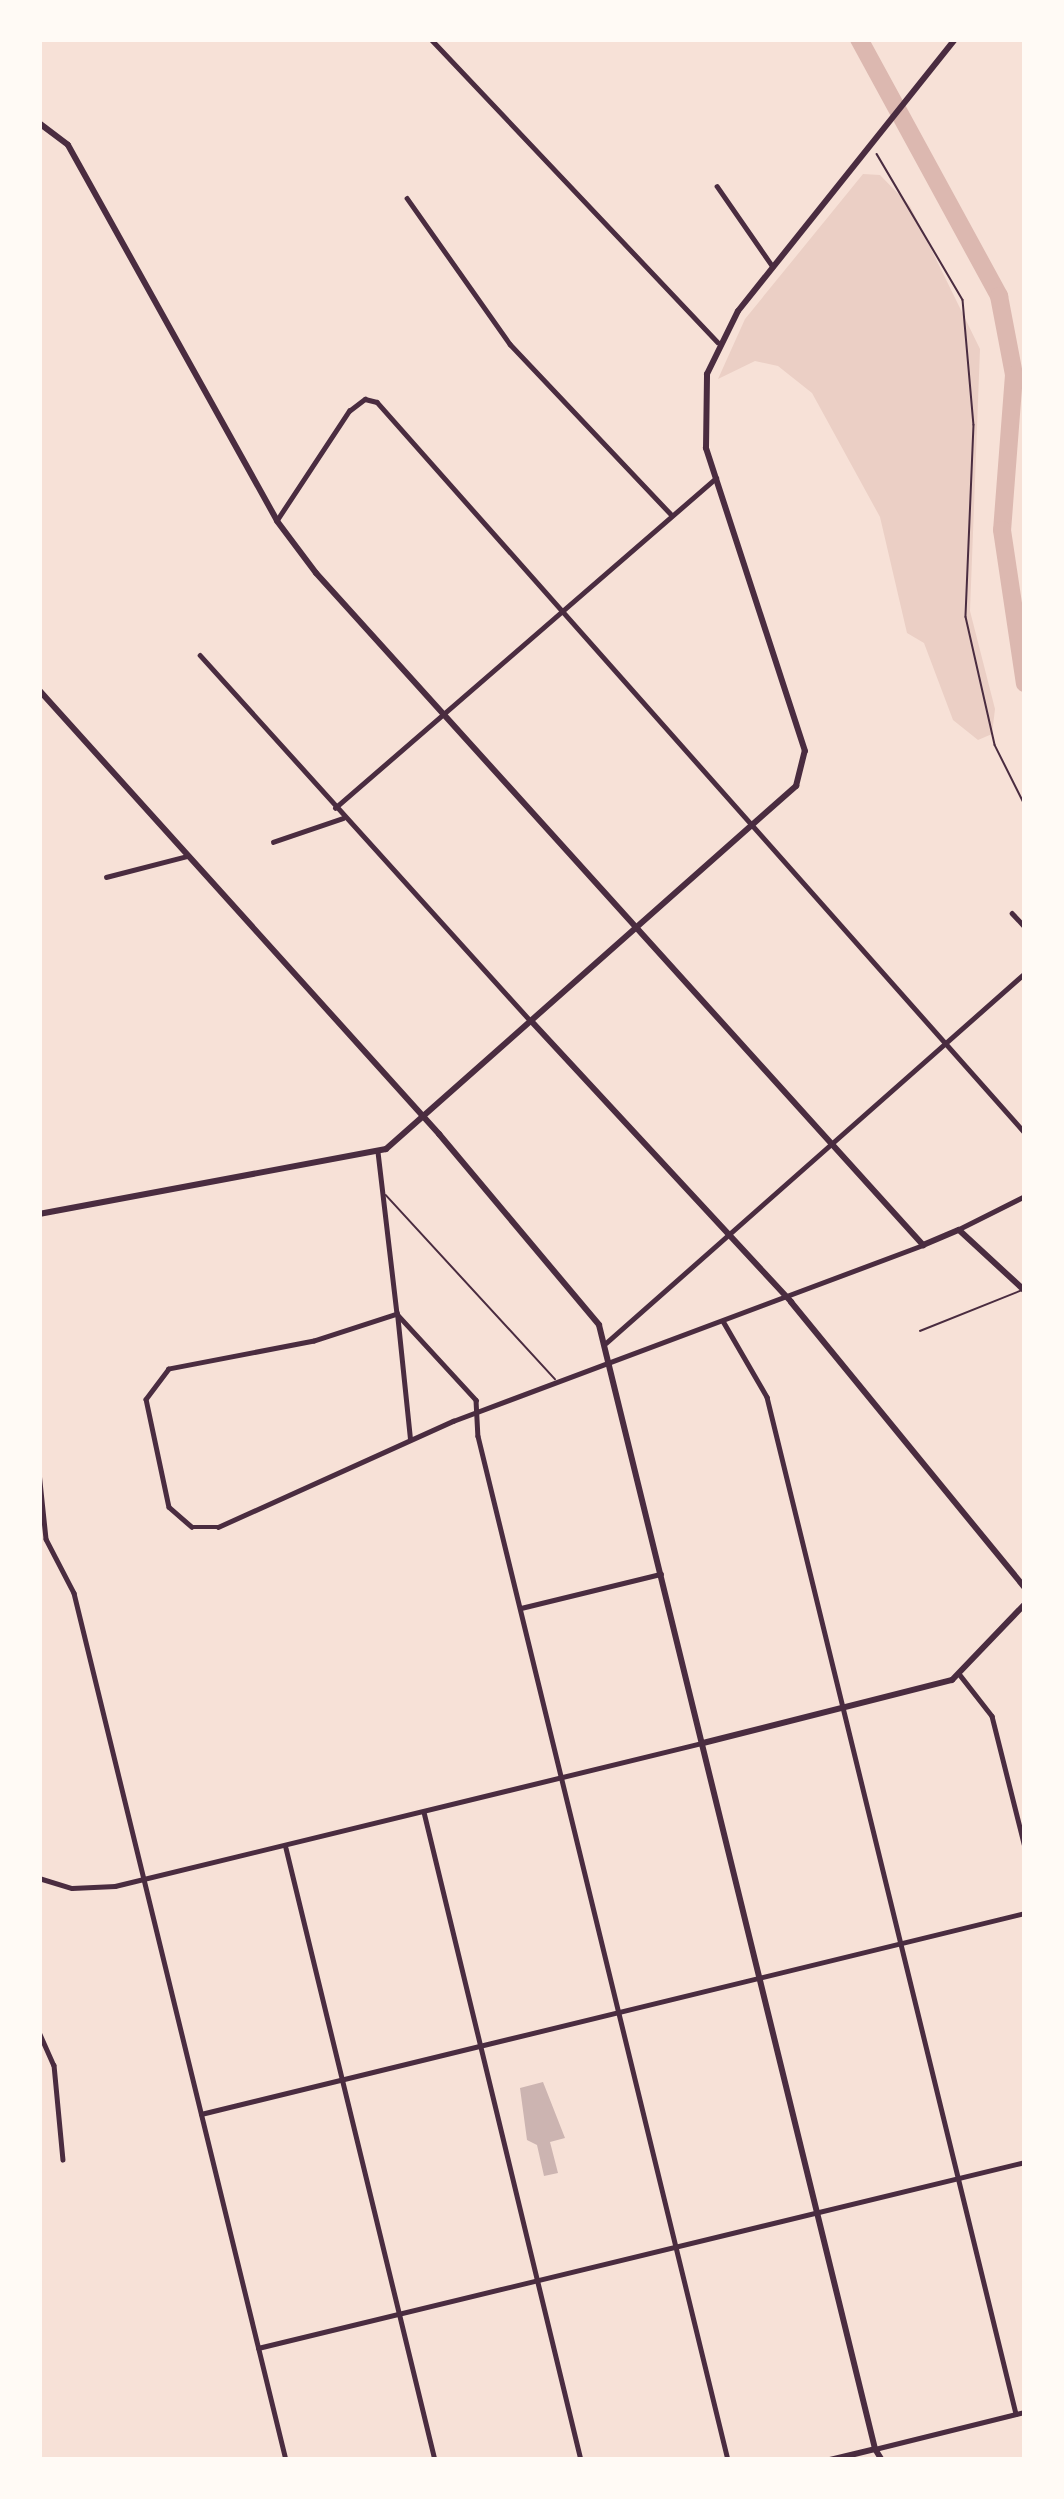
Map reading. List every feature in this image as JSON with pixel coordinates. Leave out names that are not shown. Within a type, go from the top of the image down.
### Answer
[{"type":"street","points":[[431,39],[718,342]]},
{"type":"street","points":[[39,1214],[379,1152],[425,1120],[796,786],[805,751],[716,478],[702,411],[718,342],[955,39]]},
{"type":"street","points":[[39,123],[68,145],[277,521],[923,1245]]},
{"type":"street","points":[[717,186],[773,267]]},
{"type":"street","points":[[407,198],[510,344],[670,513]]},
{"type":"street","points":[[277,521],[343,418],[371,399],[1025,1133]]},
{"type":"street","points":[[335,808],[670,513],[716,478]]},
{"type":"street","points":[[200,656],[728,1240],[785,1297],[1025,1588]]},
{"type":"street","points":[[39,691],[584,1300],[606,1343],[816,2211],[875,2449],[882,2460]]},
{"type":"street","points":[[273,842],[343,818]]},
{"type":"street","points":[[106,877],[188,856]]},
{"type":"street","points":[[1012,913],[1025,927]]},
{"type":"street","points":[[606,1343],[1025,973]]},
{"type":"street","points":[[379,1152],[410,1439]]},
{"type":"street","points":[[397,1314],[314,1341],[169,1370],[154,1381],[145,1409],[165,1500],[198,1529],[218,1527],[410,1439],[923,1245],[1025,1196]]},
{"type":"street","points":[[959,1230],[1024,1290]]},
{"type":"street","points":[[397,1314],[469,1387],[728,2460]]},
{"type":"street","points":[[723,1321],[766,1397],[1016,2414]]},
{"type":"street","points":[[39,1472],[42,1523],[74,1593],[286,2460]]},
{"type":"street","points":[[520,1609],[661,1574]]},
{"type":"street","points":[[39,1878],[78,1888],[144,1880],[843,1709],[960,1675],[1025,1604]]},
{"type":"street","points":[[960,1675],[992,1716],[1025,1846]]},
{"type":"street","points":[[424,1812],[581,2460]]},
{"type":"street","points":[[286,1846],[435,2460]]},
{"type":"street","points":[[201,2114],[1025,1913]]},
{"type":"street","points":[[39,2032],[54,2065],[63,2160]]},
{"type":"street","points":[[258,2348],[1025,2162]]},
{"type":"street","points":[[830,2460],[1025,2411]]},
{"type":"lane","points":[[386,1195],[557,1382]]},
{"type":"lane","points":[[920,1331],[1024,1290]]},
{"type":"path","points":[[869,145],[963,300],[974,448],[966,617],[994,745],[1025,805]]},
{"type":"shaded area","points":[[863,174],[880,175],[910,206],[980,349],[970,611],[995,709],[992,734],[978,740],[953,720],[924,643],[907,633],[880,517],[812,393],[778,366],[755,361],[718,379],[745,319]]},
{"type":"building","points":[[543,2082],[565,2138],[550,2142],[558,2173],[544,2176],[537,2145],[527,2140],[520,2088]]},
{"type":"waterway","points":[[859,39],[999,296],[1014,375],[1002,530],[1025,683]]}]
